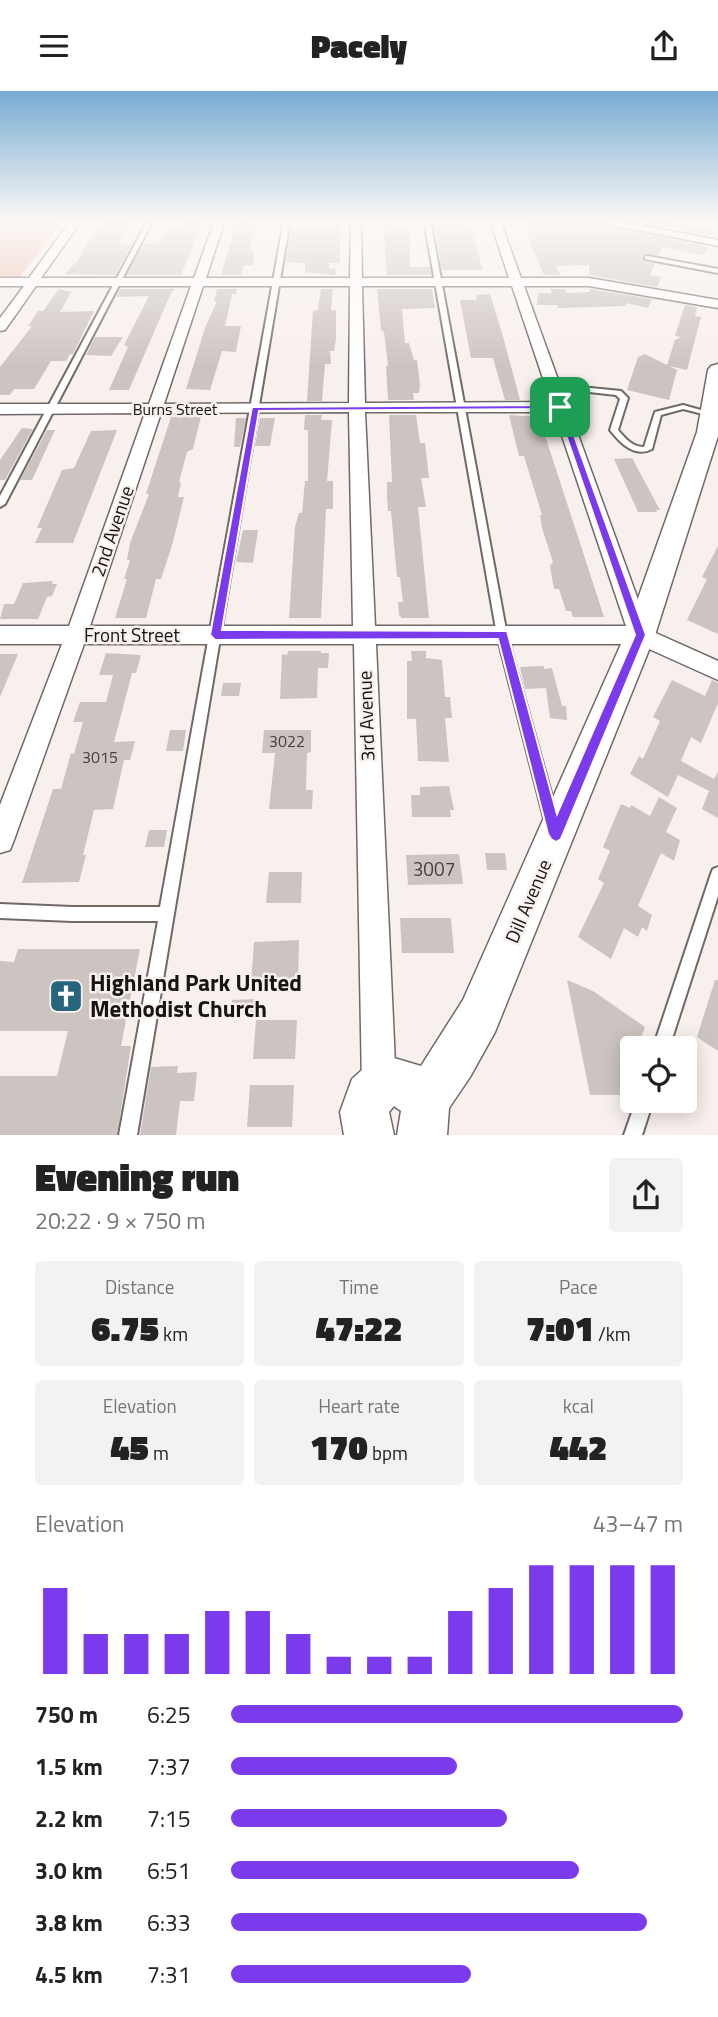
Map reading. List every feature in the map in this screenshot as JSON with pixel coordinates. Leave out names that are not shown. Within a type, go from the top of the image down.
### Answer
[{"type":"street","points":[[0,327],[43,269]]},
{"type":"street","name":"2nd Avenue","points":[[0,840],[76,636],[201,269]]},
{"type":"street","name":"3rd Avenue","points":[[357,269],[357,408],[363,634],[386,1121]]},
{"type":"street","points":[[512,269],[640,635]]},
{"type":"street","points":[[0,282],[589,282],[718,304]]},
{"type":"street","name":"Dill Avenue","points":[[386,1121],[444,1078],[461,1052],[640,635],[712,427],[718,370]]},
{"type":"street","name":"Burns Street","points":[[0,409],[560,407]]},
{"type":"street","name":"Front Street","points":[[0,635],[640,635],[718,671]]},
{"type":"lane","points":[[0,504],[125,269]]},
{"type":"lane","points":[[128,1135],[280,269]]},
{"type":"lane","points":[[436,269],[502,635],[556,834]]},
{"type":"lane","points":[[553,386],[618,393],[624,398],[624,404],[614,430],[634,449],[641,451],[648,449],[658,414],[683,407],[712,427]]},
{"type":"lane","points":[[665,1036],[718,874]]},
{"type":"lane","points":[[0,911],[167,914]]},
{"type":"lane","points":[[633,1135],[640,1113]]},
{"type":"shaded area","points":[[0,269],[26,269],[20,277],[0,278]]},
{"type":"building","points":[[70,269],[118,269],[115,275],[65,274]]},
{"type":"building","points":[[130,269],[184,269],[181,275],[127,275]]},
{"type":"building","points":[[223,269],[243,269],[241,275],[221,275]]},
{"type":"building","points":[[305,269],[336,269],[335,275],[305,272]]},
{"type":"building","points":[[387,269],[430,269],[431,275],[387,275]]},
{"type":"building","points":[[442,269],[483,270],[442,270]]},
{"type":"building","points":[[541,269],[557,269],[560,275],[544,275]]},
{"type":"building","points":[[589,269],[653,269],[650,275],[661,277],[657,287],[589,275]]},
{"type":"building","points":[[59,289],[71,292],[60,312],[94,311],[73,354],[70,354],[66,361],[51,361],[34,389],[14,389],[10,395],[0,395],[0,367],[32,326],[28,326],[38,311],[43,311]]},
{"type":"building","points":[[120,289],[175,289],[129,390],[109,390],[128,347],[124,345],[149,296],[116,297]]},
{"type":"building","points":[[217,289],[237,289],[236,294],[232,294],[225,326],[241,326],[236,352],[222,351],[210,390],[186,389],[205,328],[217,301],[214,301]]},
{"type":"building","points":[[321,289],[333,289],[331,310],[336,310],[336,339],[334,351],[330,351],[331,364],[325,364],[322,401],[307,401],[313,311],[318,310]]},
{"type":"building","points":[[377,289],[432,289],[435,308],[402,309],[405,343],[409,343],[414,360],[417,360],[420,384],[419,393],[413,393],[414,400],[388,400],[388,366]]},
{"type":"building","points":[[550,289],[565,289],[567,293],[590,292],[590,289],[652,299],[648,308],[626,303],[625,306],[558,308],[557,305],[537,305],[538,293],[552,293]]},
{"type":"building","points":[[490,294],[520,400],[505,400],[493,358],[471,358],[460,300],[477,300],[476,295]]},
{"type":"building","points":[[685,305],[697,307],[695,316],[701,317],[687,370],[669,366],[677,370],[669,400],[627,390],[638,357],[645,354],[667,365],[675,340],[681,337],[675,336]]},
{"type":"building","points":[[95,337],[123,337],[111,356],[86,355]]},
{"type":"building","points":[[305,415],[322,415],[321,420],[332,420],[327,481],[333,481],[333,509],[326,509],[321,618],[289,618],[295,527],[299,513],[302,513],[305,481],[308,481],[308,430],[304,430]]},
{"type":"building","points":[[389,415],[416,415],[420,443],[425,443],[429,478],[421,478],[426,507],[418,507],[429,618],[402,618],[399,615],[398,602],[403,602],[400,577],[397,577],[391,511],[388,511],[387,497],[387,482],[392,482]]},
{"type":"building","points":[[509,415],[539,417],[604,617],[573,617],[571,611],[566,611],[559,589],[554,589],[550,566],[553,562],[542,528],[542,515],[524,456],[519,456]]},
{"type":"building","points":[[171,417],[201,417],[193,449],[187,452],[179,482],[178,497],[184,497],[173,542],[161,579],[156,579],[146,618],[115,618],[127,579],[124,579],[130,560],[127,560],[130,543],[149,494],[146,494]]},
{"type":"building","points":[[236,418],[246,418],[240,447],[234,447]]},
{"type":"building","points":[[260,418],[275,418],[270,446],[255,446]]},
{"type":"building","points":[[22,428],[33,429],[5,480],[0,480],[0,460]]},
{"type":"building","points":[[47,430],[55,430],[32,480],[20,480]]},
{"type":"building","points":[[117,430],[73,543],[35,543],[42,528],[37,528],[62,470],[74,468],[91,431]]},
{"type":"building","points":[[632,458],[660,510],[656,510],[657,512],[638,512],[614,459]]},
{"type":"building","points":[[243,530],[258,530],[253,563],[236,562]]},
{"type":"building","points":[[718,546],[718,634],[687,620],[707,579],[702,577]]},
{"type":"building","points":[[53,581],[52,584],[57,584],[52,596],[47,597],[38,619],[0,619],[4,604],[14,604],[23,583]]},
{"type":"building","points":[[288,651],[329,653],[328,668],[318,668],[317,698],[280,699],[282,654],[287,655]]},
{"type":"building","points":[[411,651],[426,651],[426,658],[442,660],[445,697],[450,697],[452,718],[445,718],[449,762],[418,761],[416,719],[407,719],[407,661],[412,661]]},
{"type":"building","points":[[106,653],[141,655],[136,673],[132,673],[114,742],[135,741],[130,760],[124,760],[113,809],[94,810],[79,882],[22,883],[53,789],[61,789],[71,753],[74,754],[83,722],[73,722],[80,702],[106,702],[113,675],[99,675]]},
{"type":"building","points":[[0,654],[18,654],[0,697]]},
{"type":"building","points":[[544,666],[544,669],[552,668],[562,706],[566,706],[567,720],[550,718],[546,688],[525,689],[520,667]]},
{"type":"building","points":[[672,680],[705,696],[712,680],[718,683],[718,703],[701,743],[691,737],[681,761],[714,779],[718,772],[718,818],[702,809],[709,791],[678,775],[668,797],[630,774],[639,756],[643,759],[660,721],[653,717]]},
{"type":"building","points":[[223,683],[241,683],[239,696],[221,696]]},
{"type":"building","points":[[170,730],[186,730],[183,751],[166,751]]},
{"type":"building","points":[[264,730],[311,730],[306,790],[313,790],[312,809],[269,809],[275,753],[262,753]]},
{"type":"building","points":[[449,786],[454,810],[450,810],[451,817],[412,817],[411,795],[420,795],[420,787]]},
{"type":"building","points":[[659,797],[677,808],[666,832],[680,840],[674,861],[661,853],[638,906],[652,915],[647,931],[642,927],[638,937],[624,928],[611,959],[578,937],[604,883],[598,879],[610,851],[603,847],[621,804],[630,808],[631,805],[650,816]]},
{"type":"building","points":[[149,830],[167,830],[164,847],[145,847]]},
{"type":"building","points":[[485,853],[505,853],[507,870],[487,870]]},
{"type":"building","points":[[459,854],[463,884],[408,885],[406,855]]},
{"type":"building","points":[[269,872],[302,872],[301,903],[266,903]]},
{"type":"building","points":[[400,918],[451,918],[454,953],[402,953]]},
{"type":"building","points":[[299,940],[298,982],[251,984],[254,942]]},
{"type":"building","points":[[18,949],[140,949],[121,1046],[131,1046],[117,1135],[0,1135],[0,1076],[57,1076],[68,1031],[0,1031],[0,961],[14,962]]},
{"type":"building","points":[[567,980],[593,991],[645,1027],[642,1036],[620,1036],[620,1095],[590,1095]]},
{"type":"building","points":[[715,980],[718,980],[718,1051],[697,1037]]},
{"type":"building","points":[[259,999],[258,1015],[231,1016],[232,1000]]},
{"type":"building","points":[[256,1020],[297,1020],[295,1059],[253,1059]]},
{"type":"building","points":[[178,1066],[177,1073],[197,1072],[194,1101],[180,1101],[176,1135],[140,1135],[151,1067]]},
{"type":"building","points":[[250,1085],[294,1085],[292,1127],[247,1127]]},
{"type":"place","name":"Highland Park United Methodist Church","points":[[66,996]]},
{"type":"route","points":[[560,407],[640,635],[556,834],[502,635],[215,635],[255,409],[560,407]]}]
